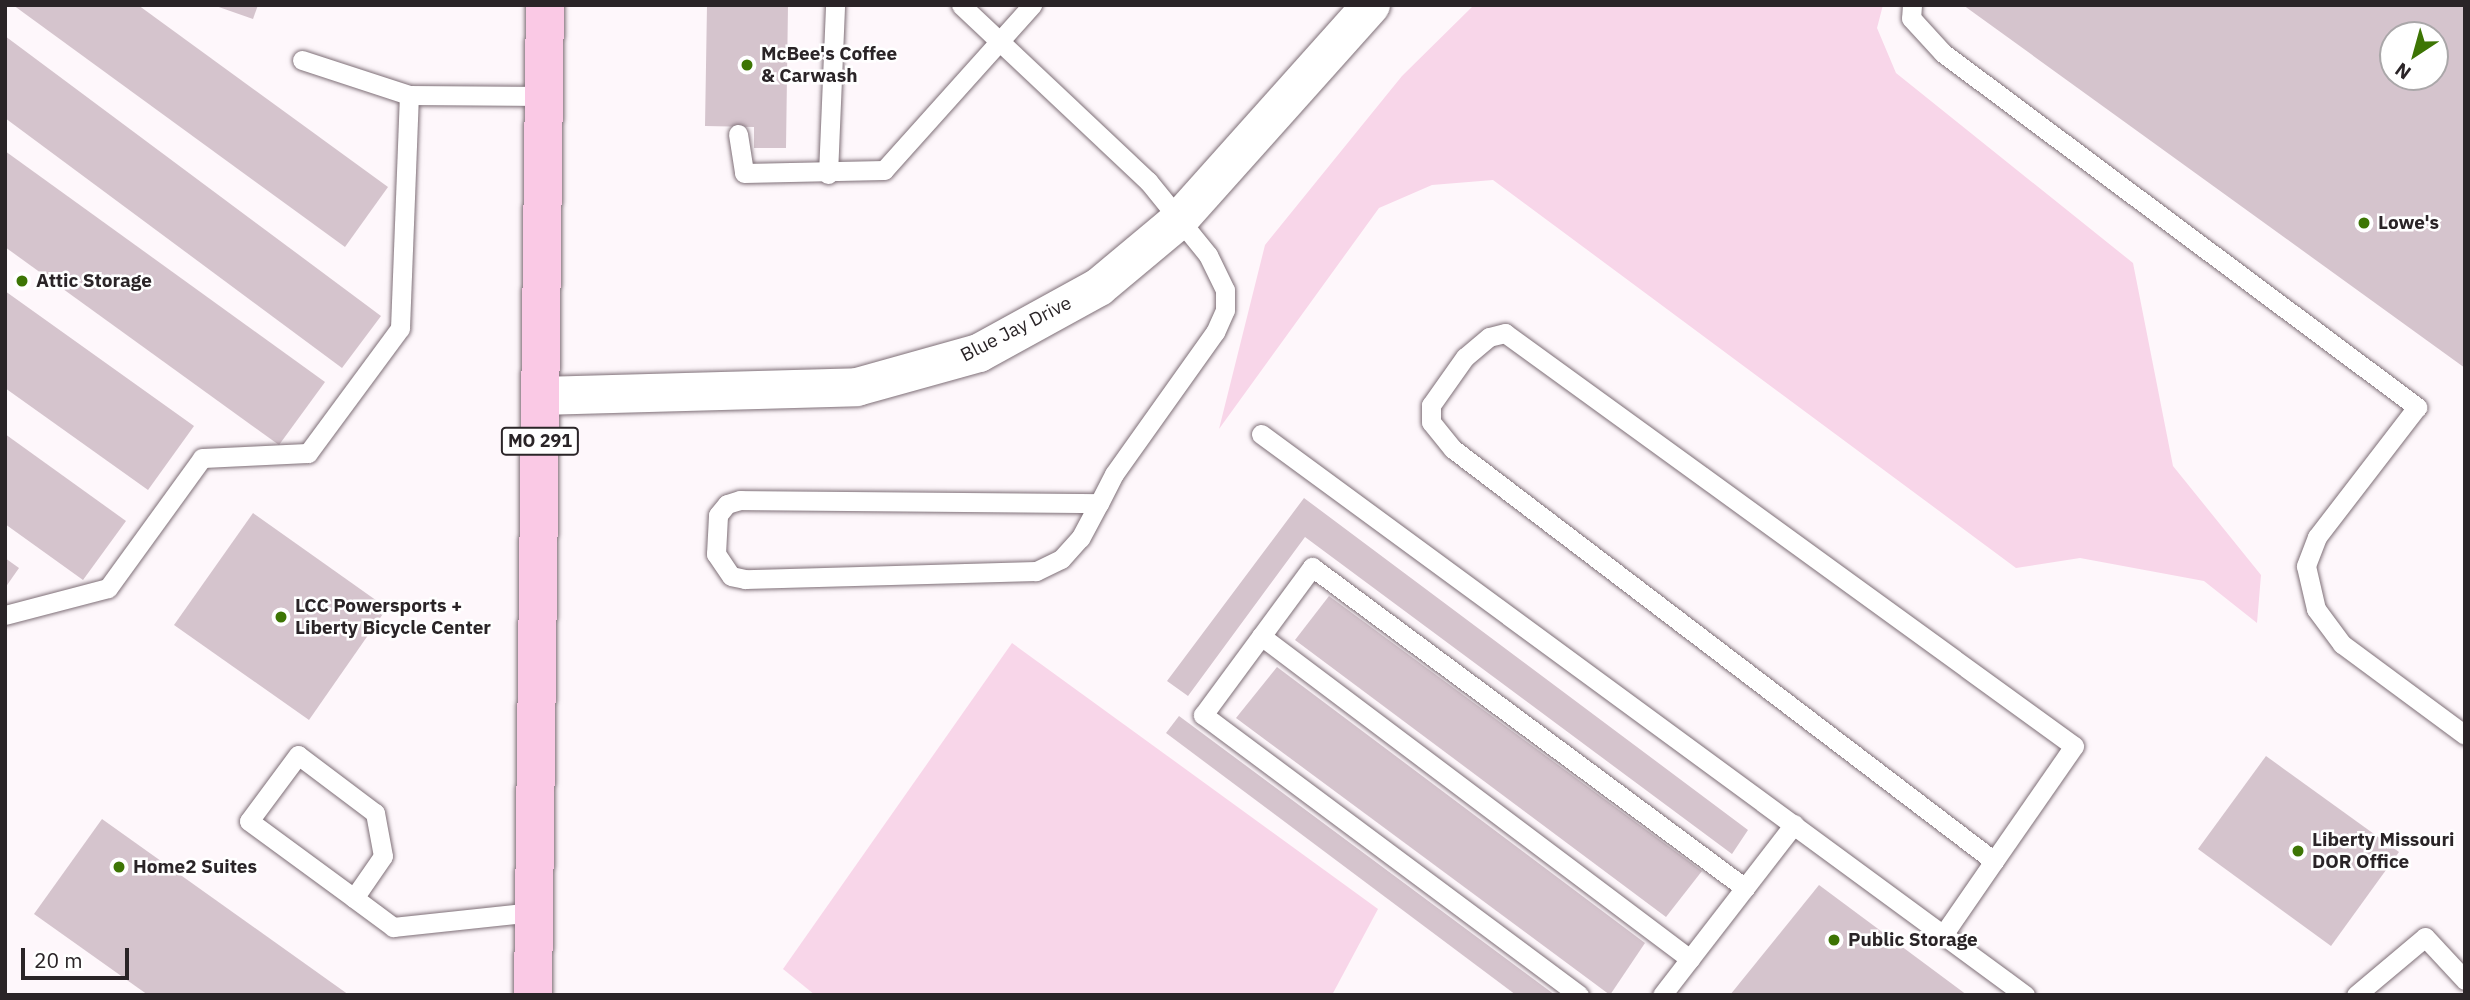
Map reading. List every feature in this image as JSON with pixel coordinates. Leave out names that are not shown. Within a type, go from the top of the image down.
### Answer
[{"type":"main road","name":"MO 291","points":[[537,992],[533,912],[545,5]]},
{"type":"street","name":"Blue Jay Drive","points":[[541,396],[857,387],[921,372],[979,353],[1099,287],[1179,220],[1371,5]]},
{"type":"lane","points":[[828,174],[835,5]]},
{"type":"lane","points":[[961,5],[1000,38],[1148,181],[1219,270],[1225,310],[1215,332],[1114,474],[1099,503],[1080,538],[1061,559],[1036,571],[746,579],[731,576],[716,554],[718,515],[727,504],[740,500],[1099,503]]},
{"type":"lane","points":[[738,134],[744,173],[828,174],[884,170],[1032,5]]},
{"type":"lane","points":[[1912,5],[1911,18],[1943,53],[2417,407],[2317,537],[2306,566],[2316,609],[2342,644],[2465,735]]},
{"type":"lane","points":[[302,60],[409,95],[544,96]]},
{"type":"lane","points":[[5,615],[108,588],[202,458],[308,453],[400,328],[409,95]]},
{"type":"lane","points":[[1943,935],[2074,746],[1505,333],[1489,337],[1465,357],[1431,405],[1431,422],[1453,449],[1994,861]]},
{"type":"lane","points":[[1261,434],[2025,995]]},
{"type":"lane","points":[[1579,995],[1203,715],[1312,567],[1745,888]]},
{"type":"lane","points":[[1261,636],[1690,959]]},
{"type":"lane","points":[[354,898],[383,856],[375,813],[298,755],[249,821],[393,927],[533,912]]},
{"type":"lane","points":[[1662,995],[1794,824]]},
{"type":"lane","points":[[2356,995],[2425,937],[2465,980]]},
{"type":"shaded area","points":[[1474,5],[1883,5],[1877,28],[1896,73],[2133,263],[2173,466],[2261,575],[2257,623],[2204,581],[2080,558],[2016,568],[1493,180],[1432,185],[1379,208],[1219,429],[1265,245],[1402,76]]},
{"type":"shaded area","points":[[1012,643],[1378,909],[1332,995],[815,995],[783,969]]},
{"type":"building","points":[[13,5],[138,5],[388,187],[345,247]]},
{"type":"building","points":[[213,5],[258,5],[253,19]]},
{"type":"building","name":"McBee's Coffee & Carwash","points":[[707,5],[788,5],[786,148],[754,148],[754,127],[705,126]]},
{"type":"building","name":"Lowe's","points":[[1963,5],[2465,5],[2465,368]]},
{"type":"building","points":[[5,36],[381,316],[342,368],[5,118]]},
{"type":"building","points":[[5,151],[325,382],[279,445],[5,247]]},
{"type":"building","points":[[5,291],[194,426],[148,490],[5,388]]},
{"type":"building","points":[[5,434],[126,521],[83,580],[5,524]]},
{"type":"building","points":[[1304,498],[1748,830],[1732,854],[1305,537],[1188,696],[1167,681]]},
{"type":"building","name":"LCC Powersports + Liberty Bicycle Center","points":[[253,513],[387,608],[309,720],[174,625]]},
{"type":"building","points":[[5,558],[19,568],[5,588]]},
{"type":"building","points":[[1329,596],[1702,871],[1666,917],[1295,640]]},
{"type":"building","points":[[1277,667],[1645,943],[1610,995],[1236,718]]},
{"type":"building","points":[[1179,716],[1555,995],[1516,995],[1166,733]]},
{"type":"building","name":"Liberty Missouri DOR Office","points":[[2266,756],[2399,852],[2331,946],[2198,849]]},
{"type":"building","name":"Home2 Suites","points":[[102,819],[349,995],[148,995],[34,914]]},
{"type":"building","name":"Public Storage","points":[[1819,885],[1967,995],[1730,995]]},
{"type":"place","name":"McBee's Coffee & Carwash","points":[[747,65]]},
{"type":"place","name":"Lowe's","points":[[2364,223]]},
{"type":"place","name":"Attic Storage","points":[[22,281]]},
{"type":"place","name":"LCC Powersports + Liberty Bicycle Center","points":[[281,617]]},
{"type":"place","name":"Liberty Missouri DOR Office","points":[[2298,851]]},
{"type":"place","name":"Home2 Suites","points":[[119,867]]},
{"type":"place","name":"Public Storage","points":[[1834,940]]}]
